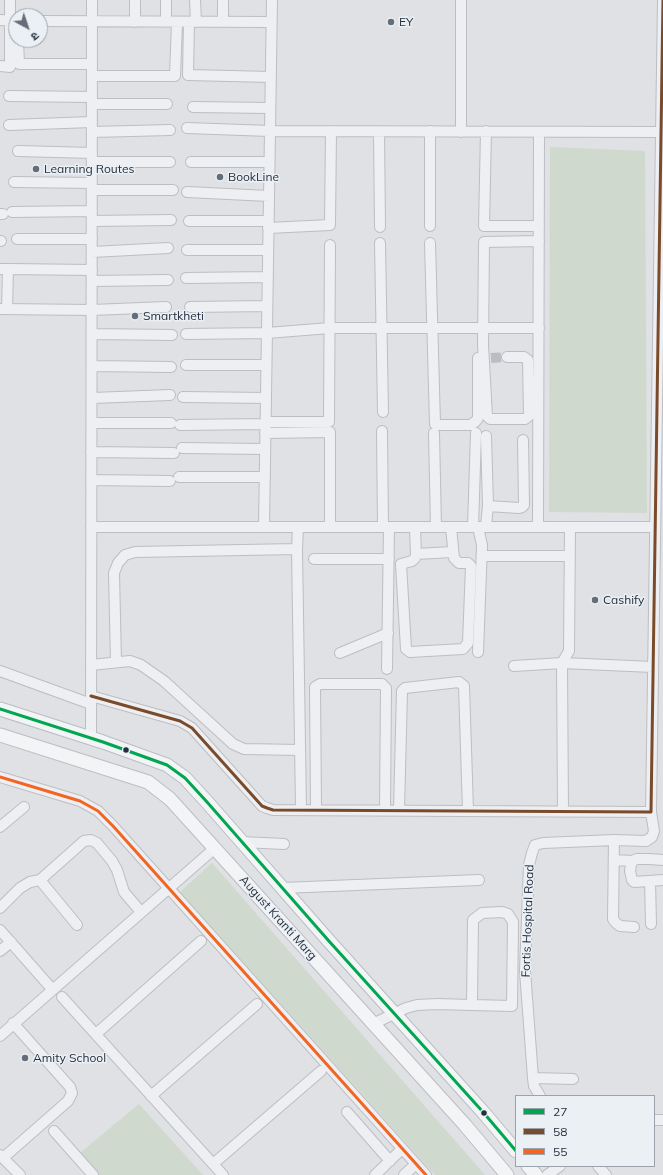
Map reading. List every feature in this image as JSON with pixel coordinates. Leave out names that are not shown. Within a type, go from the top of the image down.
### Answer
[{"type":"main road","name":"August Kranti Marg","points":[[0,709],[167,765],[185,778],[515,1150]]},
{"type":"main road","name":"August Kranti Marg","points":[[0,735],[148,782],[170,798],[465,1125],[507,1175]]},
{"type":"street","points":[[90,738],[92,0]]},
{"type":"street","points":[[135,0],[135,22]]},
{"type":"street","points":[[166,0],[166,22]]},
{"type":"street","points":[[195,0],[188,76],[270,77]]},
{"type":"street","points":[[223,0],[223,22]]},
{"type":"street","points":[[264,527],[272,0]]},
{"type":"street","points":[[461,0],[461,132]]},
{"type":"street","points":[[634,927],[620,926],[613,919],[614,840],[646,841],[652,837],[654,831],[651,812],[653,667],[659,470],[663,0]]},
{"type":"street","points":[[48,21],[271,22]]},
{"type":"street","points":[[92,76],[175,76],[177,22]]},
{"type":"street","points":[[0,66],[10,67],[10,48]]},
{"type":"street","points":[[18,48],[19,64],[92,64]]},
{"type":"street","points":[[9,96],[167,104]]},
{"type":"street","points":[[193,107],[270,108]]},
{"type":"street","points":[[9,125],[170,130]]},
{"type":"street","points":[[187,128],[330,132],[661,132]]},
{"type":"street","points":[[189,221],[330,225],[330,132]]},
{"type":"street","points":[[379,132],[380,227]]},
{"type":"street","points":[[430,132],[430,226]]},
{"type":"street","points":[[486,132],[484,226],[539,226]]},
{"type":"street","points":[[538,527],[539,132]]},
{"type":"street","points":[[18,151],[170,162]]},
{"type":"street","points":[[191,162],[269,162]]},
{"type":"street","points":[[14,182],[173,190]]},
{"type":"street","points":[[187,192],[269,196]]},
{"type":"street","points":[[5,213],[171,220]]},
{"type":"street","points":[[17,239],[92,238]]},
{"type":"street","points":[[430,243],[434,422],[437,425],[472,425],[478,418],[484,242],[539,241]]},
{"type":"street","points":[[380,243],[383,412]]},
{"type":"street","points":[[265,426],[329,422],[330,246]]},
{"type":"street","points":[[92,252],[168,248]]},
{"type":"street","points":[[187,250],[268,250]]},
{"type":"street","points":[[166,306],[92,310],[4,309],[4,269],[168,280]]},
{"type":"street","points":[[186,278],[267,276]]},
{"type":"street","points":[[190,307],[267,306]]},
{"type":"street","points":[[186,334],[266,333],[330,328],[539,328]]},
{"type":"street","points":[[481,328],[488,358],[488,419],[525,419],[529,416],[528,360],[524,357],[507,357]]},
{"type":"street","points":[[92,334],[172,335]]},
{"type":"street","points":[[186,365],[266,365]]},
{"type":"street","points":[[92,366],[171,366]]},
{"type":"street","points":[[92,398],[170,395]]},
{"type":"street","points":[[183,397],[266,398]]},
{"type":"street","points":[[92,423],[265,426],[330,432],[330,527]]},
{"type":"street","points":[[382,431],[386,527],[389,559],[387,668]]},
{"type":"street","points":[[434,434],[436,527]]},
{"type":"street","points":[[478,652],[482,556],[479,527],[481,435],[488,506],[479,527]]},
{"type":"street","points":[[488,506],[519,508],[524,505],[524,443],[538,446]]},
{"type":"street","points":[[91,452],[265,448]]},
{"type":"street","points":[[91,480],[265,477]]},
{"type":"street","points":[[91,527],[538,527],[658,529]]},
{"type":"street","points":[[298,527],[297,549],[301,809]]},
{"type":"street","points":[[415,527],[415,558],[401,564],[406,649],[410,652],[463,649],[468,643],[471,566],[468,563],[459,563],[455,560],[452,552],[451,527]]},
{"type":"street","points":[[564,812],[562,663],[569,651],[570,528]]},
{"type":"street","points":[[116,662],[114,573],[118,562],[125,555],[135,552],[297,549]]},
{"type":"street","points":[[416,554],[452,552]]},
{"type":"street","points":[[482,556],[570,556]]},
{"type":"street","points":[[314,559],[389,559]]},
{"type":"street","points":[[340,654],[388,633]]},
{"type":"street","points":[[91,664],[130,661],[140,666],[164,681],[233,744],[244,749],[300,750]]},
{"type":"street","points":[[514,666],[562,663],[653,667]]},
{"type":"street","points":[[0,671],[91,700],[180,721],[192,728],[202,738],[262,806],[273,810],[316,809],[651,812]]},
{"type":"street","points":[[399,810],[402,691],[405,688],[459,682],[464,686],[468,811]]},
{"type":"street","points":[[316,809],[315,687],[320,684],[382,684],[386,688],[385,810]]},
{"type":"street","points":[[0,777],[80,801],[98,811],[426,1175]]},
{"type":"street","points":[[0,827],[24,807]]},
{"type":"street","points":[[0,908],[20,888],[30,882],[40,880],[84,841],[91,840],[97,843],[112,861],[117,870],[124,892],[141,912]]},
{"type":"street","name":"Fortis Hospital Road","points":[[539,1095],[534,1086],[533,1078],[525,971],[529,865],[532,853],[535,845],[543,843],[614,840]]},
{"type":"street","points":[[242,842],[284,844]]},
{"type":"street","points":[[0,1036],[13,1023],[215,848]]},
{"type":"street","points":[[614,860],[663,860]]},
{"type":"street","points":[[632,861],[630,871],[634,882],[638,883],[663,880]]},
{"type":"street","points":[[40,880],[77,925]]},
{"type":"street","points":[[282,888],[479,880]]},
{"type":"street","points":[[650,881],[651,924]]},
{"type":"street","points":[[373,1024],[394,1013],[417,1005],[512,1006],[512,922],[508,914],[502,912],[482,913],[473,920],[472,1005]]},
{"type":"street","points":[[0,930],[52,989]]},
{"type":"street","points":[[96,1034],[201,940]]},
{"type":"street","points":[[0,951],[11,942]]},
{"type":"street","points":[[62,997],[223,1175]]},
{"type":"street","points":[[151,1096],[257,1004]]},
{"type":"street","points":[[13,1023],[70,1087],[72,1093],[68,1101],[1,1157],[20,1175]]},
{"type":"street","points":[[213,1164],[321,1071]]},
{"type":"street","points":[[533,1078],[573,1079]]},
{"type":"street","points":[[347,1112],[390,1160]]},
{"type":"street","points":[[54,1131],[94,1175]]},
{"type":"street","points":[[375,1175],[402,1149]]},
{"type":"street","points":[[404,1175],[416,1164]]},
{"type":"street","points":[[547,1175],[559,1167]]},
{"type":"street","points":[[599,1167],[606,1175]]},
{"type":"shaded area","points":[[550,147],[645,151],[647,513],[549,512]]},
{"type":"shaded area","points":[[212,863],[485,1175],[435,1175],[180,892]]},
{"type":"shaded area","points":[[139,1104],[203,1175],[97,1175],[80,1153]]},
{"type":"tunnel","points":[[491,358],[507,357]]},
{"type":"transit line","name":"58","points":[[91,696],[180,721],[192,728],[262,806],[273,810],[651,812],[663,0]]},
{"type":"transit line","name":"27","points":[[0,709],[103,742],[167,765],[185,778],[515,1150]]},
{"type":"transit line","name":"55","points":[[0,777],[80,801],[98,811],[426,1175]]},
{"type":"place","name":"EY","points":[[391,22]]},
{"type":"place","name":"Learning Routes","points":[[36,169]]},
{"type":"place","name":"BookLine","points":[[220,177]]},
{"type":"place","name":"Smartkheti","points":[[135,316]]},
{"type":"place","name":"Cashify","points":[[595,600]]},
{"type":"place","name":"Amity School","points":[[25,1058]]}]
